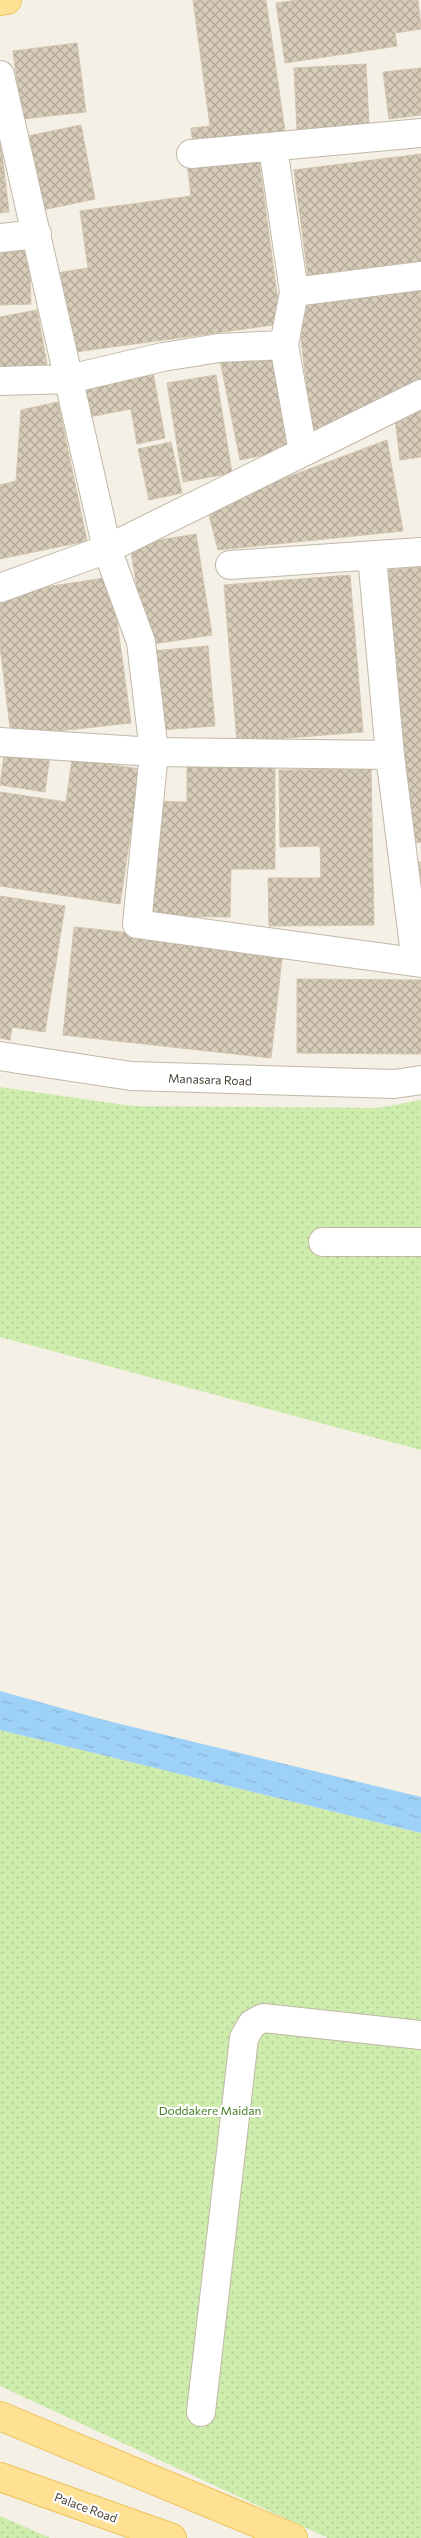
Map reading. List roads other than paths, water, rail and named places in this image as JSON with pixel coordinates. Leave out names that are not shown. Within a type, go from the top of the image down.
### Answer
[{"type":"main road","points":[[0,1],[7,0]]},
{"type":"main road","points":[[0,2416],[293,2538]]},
{"type":"main road","name":"Palace Road","points":[[0,2477],[172,2538]]},
{"type":"street","points":[[0,75],[106,549],[141,642],[154,752],[137,924],[419,963],[390,754],[372,556]]},
{"type":"street","points":[[191,154],[421,133]]},
{"type":"street","points":[[272,147],[294,292],[284,344],[303,452]]},
{"type":"street","points":[[0,238],[36,234]]},
{"type":"street","points":[[294,292],[421,276]]},
{"type":"street","points":[[0,380],[69,379],[172,355],[219,348],[284,344]]},
{"type":"street","points":[[0,588],[106,549],[421,394]]},
{"type":"street","points":[[230,565],[421,552]]},
{"type":"street","points":[[0,742],[154,752],[390,754]]},
{"type":"street","name":"Manasara Road","points":[[0,1056],[131,1076],[394,1084],[421,1080]]},
{"type":"street","points":[[323,1242],[421,1242]]},
{"type":"street","points":[[201,2412],[244,2038],[252,2024],[263,2018],[421,2035]]},
{"type":"water","points":[[0,1691],[104,1720],[421,1797],[421,1833],[0,1730]]},
{"type":"park label","name":"Doddakere Maidan","points":[[210,2110]]}]
